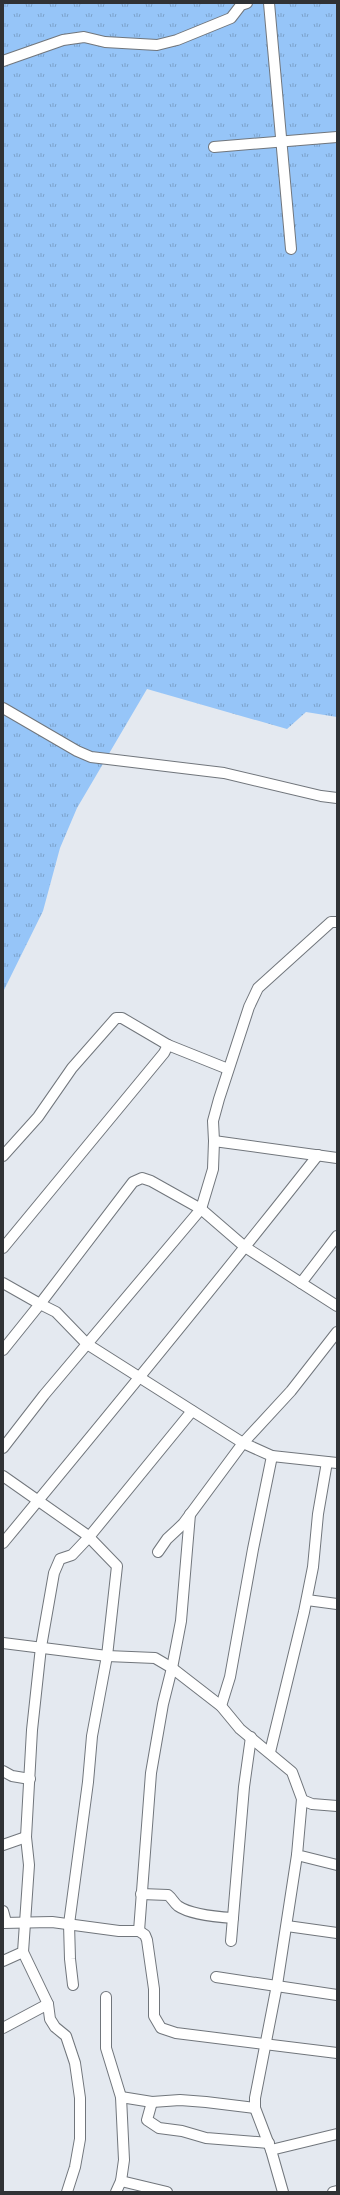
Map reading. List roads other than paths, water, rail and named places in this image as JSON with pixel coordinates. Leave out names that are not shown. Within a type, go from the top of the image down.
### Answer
[{"type":"street","points":[[3,61],[64,40],[84,38],[105,42],[157,44],[177,40],[231,18],[241,5],[247,3]]},
{"type":"street","points":[[268,3],[292,249]]},
{"type":"street","points":[[214,147],[337,137]]},
{"type":"street","points":[[3,708],[77,751],[91,757],[224,773],[321,796],[337,798]]},
{"type":"street","points":[[3,1448],[44,1395],[201,1209],[213,1169],[213,1121],[228,1069],[249,1007],[258,988],[331,922],[337,922]]},
{"type":"street","points":[[3,1156],[38,1117],[72,1068],[116,1018],[122,1018],[168,1045],[228,1069]]},
{"type":"street","points":[[3,1248],[88,1148],[164,1053],[168,1045]]},
{"type":"street","points":[[214,1141],[337,1158]]},
{"type":"street","points":[[3,1543],[173,1338],[318,1155]]},
{"type":"street","points":[[3,1350],[133,1182],[142,1178],[151,1181],[201,1209],[246,1247],[337,1306]]},
{"type":"street","points":[[301,1283],[337,1236]]},
{"type":"street","points":[[3,1283],[56,1312],[88,1344],[243,1443],[272,1456],[332,1462],[318,1514],[313,1567],[307,1600],[270,1752]]},
{"type":"street","points":[[158,1552],[190,1514],[243,1443],[290,1391],[337,1332]]},
{"type":"street","points":[[67,2192],[75,2167],[80,2139],[80,2098],[72,2050],[66,2036],[55,2027],[50,2019],[48,2004],[23,1952],[23,1923],[29,1865],[26,1837],[40,1647],[54,1573],[60,1559],[72,1555],[89,1537],[192,1411]]},
{"type":"street","points":[[221,1706],[230,1677],[253,1548],[272,1456]]},
{"type":"street","points":[[3,1476],[89,1537],[117,1566],[107,1656],[92,1736],[88,1782],[69,1924],[70,1959],[74,1985]]},
{"type":"street","points":[[139,1931],[151,1773],[162,1704],[172,1668],[181,1621],[190,1514]]},
{"type":"street","points":[[307,1600],[337,1604]]},
{"type":"street","points":[[3,1643],[107,1656],[155,1658],[172,1668],[221,1706],[240,1729],[270,1752],[292,1772],[302,1800],[297,1855],[277,1985],[255,2098],[255,2108],[270,2146],[283,2192]]},
{"type":"street","points":[[231,1941],[244,1787],[252,1738]]},
{"type":"street","points":[[3,1771],[12,1776],[30,1779]]},
{"type":"street","points":[[302,1800],[312,1804],[337,1806]]},
{"type":"street","points":[[3,1845],[26,1837]]},
{"type":"street","points":[[297,1855],[337,1865]]},
{"type":"street","points":[[141,1894],[168,1895],[176,1905],[186,1910],[216,1917],[233,1918]]},
{"type":"street","points":[[3,1911],[5,1923],[52,1922],[119,1931],[139,1931],[145,1935],[154,1989],[154,2016],[161,2028],[176,2033],[337,2054]]},
{"type":"street","points":[[287,1926],[337,1933]]},
{"type":"street","points":[[3,1961],[23,1952]]},
{"type":"street","points":[[216,1977],[337,1995]]},
{"type":"street","points":[[106,1997],[106,2048],[121,2097],[124,2160],[121,2181],[116,2192]]},
{"type":"street","points":[[3,2028],[48,2004]]},
{"type":"street","points":[[121,2097],[152,2102],[180,2100],[255,2108]]},
{"type":"street","points":[[152,2102],[147,2120],[159,2128],[182,2131],[206,2138],[270,2146],[337,2134]]},
{"type":"street","points":[[121,2181],[167,2192]]}]
